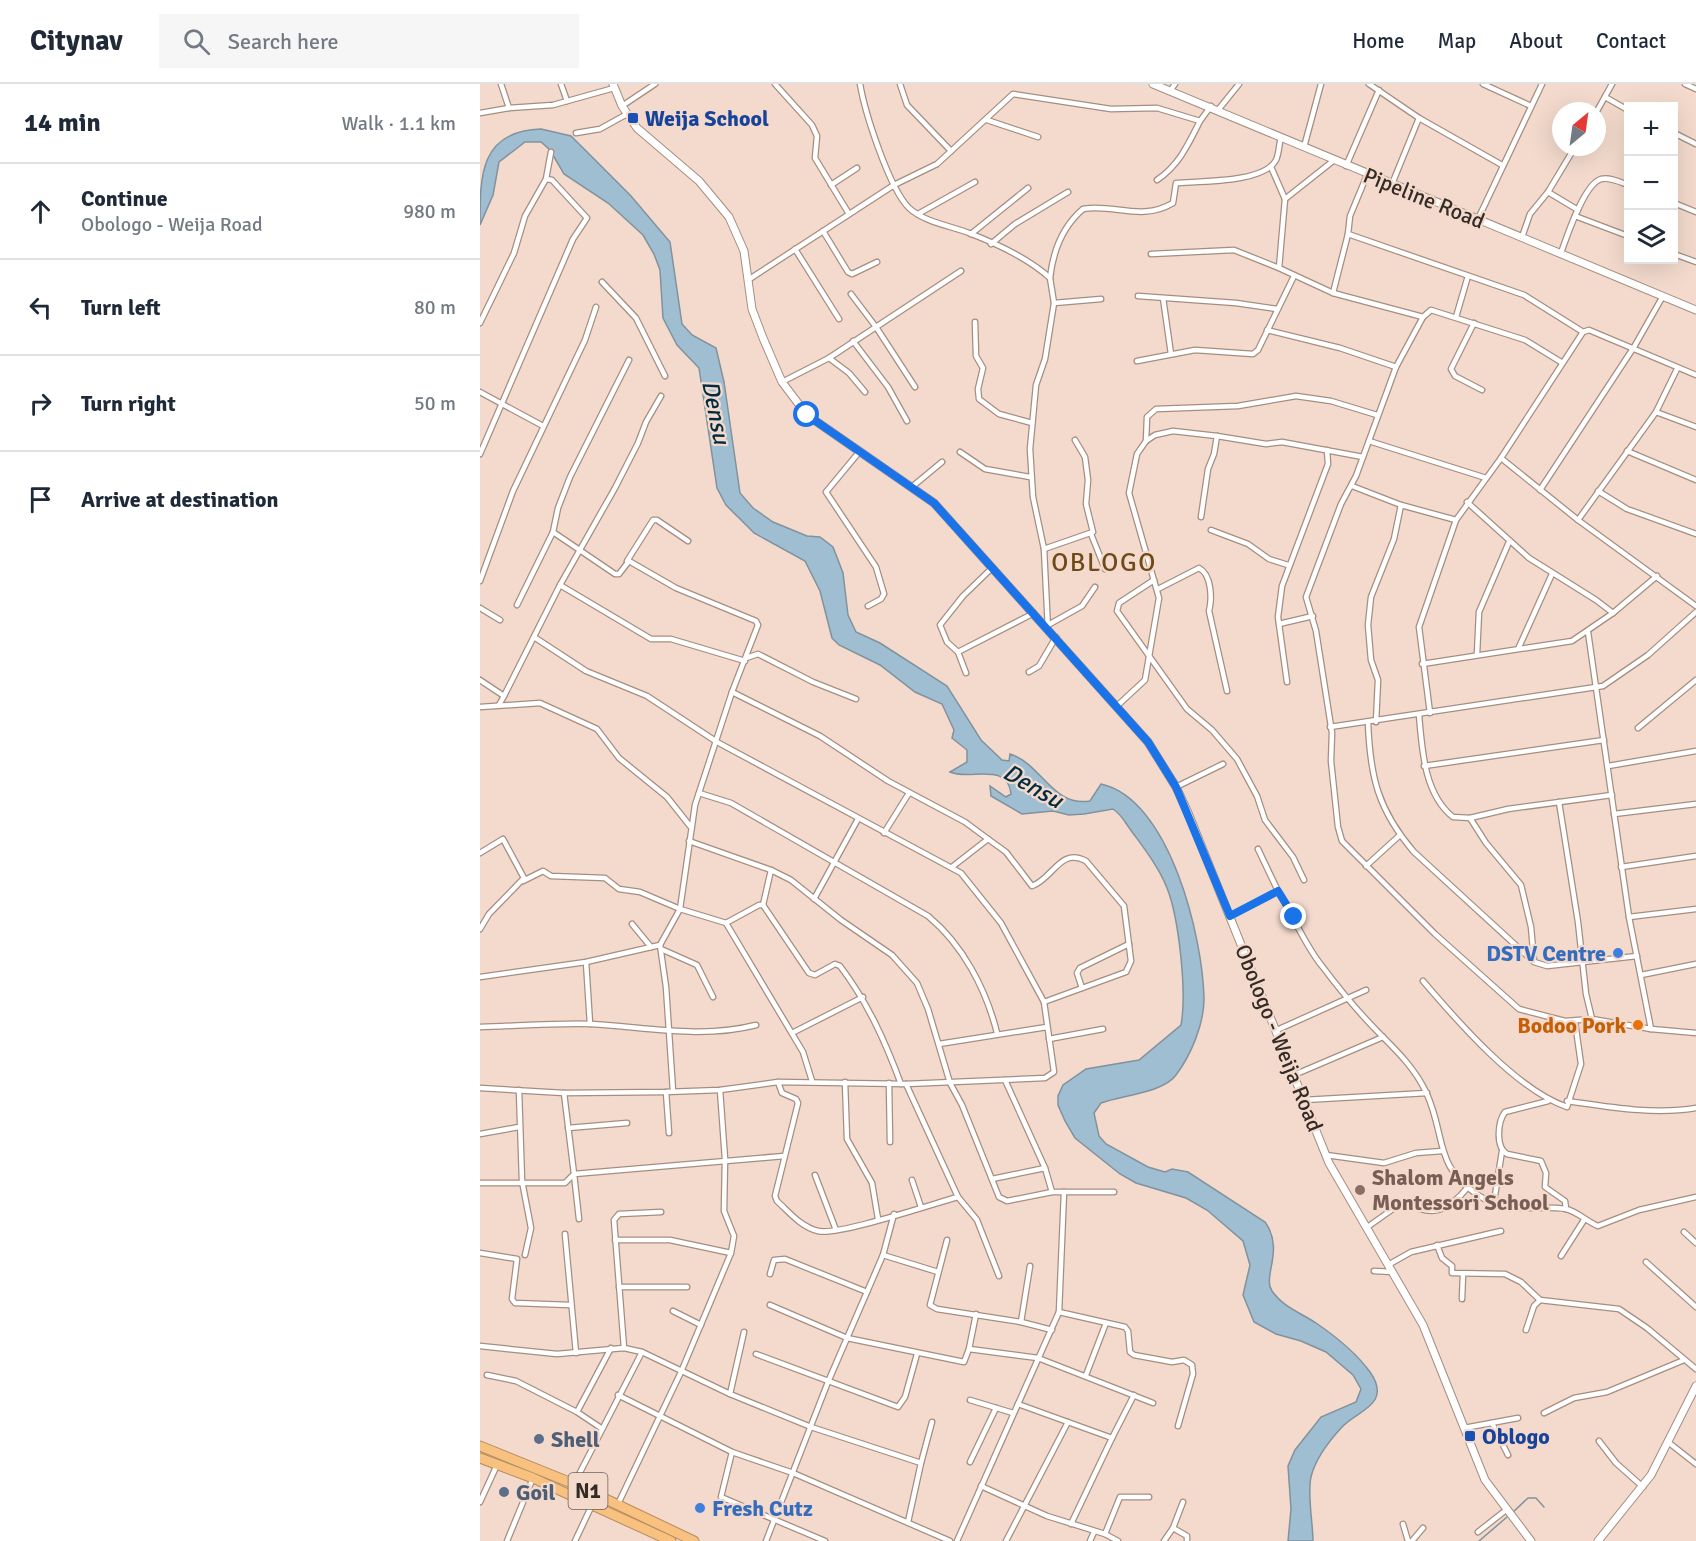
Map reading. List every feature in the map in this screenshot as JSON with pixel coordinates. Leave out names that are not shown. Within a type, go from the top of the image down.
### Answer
[{"type":"highway","name":"N1","points":[[480,1446],[574,1484],[694,1541]]},
{"type":"highway","name":"N1","points":[[480,1458],[533,1478],[671,1541]]},
{"type":"street","points":[[501,84],[509,108]]},
{"type":"street","points":[[561,84],[567,101]]},
{"type":"street","points":[[622,106],[655,84]]},
{"type":"street","points":[[775,84],[812,124],[817,136],[814,158],[849,214]]},
{"type":"street","points":[[860,84],[870,123],[894,185],[909,208],[918,214],[971,234],[1050,278]]},
{"type":"street","points":[[900,84],[903,100],[951,151]]},
{"type":"street","name":"Pipeline Road","points":[[1154,84],[1173,87],[1214,108],[1333,161],[1696,310]]},
{"type":"street","points":[[1156,180],[1171,170],[1184,154],[1200,121],[1239,84]]},
{"type":"street","points":[[1304,147],[1321,84]]},
{"type":"street","points":[[1370,84],[1419,118],[1502,165]]},
{"type":"street","points":[[1483,84],[1531,106]]},
{"type":"street","points":[[1478,219],[1542,84]]},
{"type":"street","points":[[1603,102],[1612,84]]},
{"type":"street","points":[[1685,84],[1696,89]]},
{"type":"street","points":[[480,113],[509,108],[538,107],[567,101],[614,86]]},
{"type":"street","name":"Obologo - Weija Road","points":[[614,86],[622,106],[644,135],[706,188],[729,217],[744,251],[752,309],[763,338],[782,382],[807,415],[820,427],[913,486],[934,503],[1048,627],[1161,760],[1176,787],[1340,1185],[1423,1325],[1485,1480],[1531,1541]]},
{"type":"street","points":[[1346,166],[1379,90]]},
{"type":"street","points":[[748,279],[894,185],[937,165],[1012,94],[1111,109],[1157,108],[1200,121]]},
{"type":"street","points":[[1605,98],[1624,108]]},
{"type":"street","points":[[576,133],[600,129],[627,114]]},
{"type":"street","points":[[1392,184],[1419,118]]},
{"type":"street","points":[[987,120],[1038,138]]},
{"type":"street","points":[[1678,135],[1696,144]]},
{"type":"street","points":[[1095,587],[1082,606],[1048,627],[1044,549],[1030,477],[1036,385],[1045,359],[1054,303],[1050,278],[1055,248],[1068,226],[1083,209],[1133,212],[1158,209],[1173,203],[1176,183],[1245,177],[1271,167],[1278,158],[1281,136]]},
{"type":"street","points":[[480,323],[513,253],[525,216],[546,179],[551,152]]},
{"type":"street","points":[[1522,237],[1530,214],[1548,192],[1570,156]]},
{"type":"street","points":[[1286,199],[1333,161]]},
{"type":"street","points":[[1271,167],[1286,199],[1280,268]]},
{"type":"street","points":[[831,185],[857,168]]},
{"type":"street","points":[[1333,293],[1348,234],[1350,216],[1367,175]]},
{"type":"street","points":[[480,453],[573,239],[586,218],[552,180],[546,179]]},
{"type":"street","points":[[1561,253],[1575,216],[1592,186],[1600,180],[1614,180],[1624,183]]},
{"type":"street","points":[[918,214],[975,182]]},
{"type":"street","points":[[971,234],[1028,188]]},
{"type":"street","points":[[991,244],[1015,224],[1068,192]]},
{"type":"street","points":[[1548,192],[1578,210]]},
{"type":"street","points":[[1678,205],[1696,212]]},
{"type":"street","points":[[1575,216],[1624,234]]},
{"type":"street","points":[[823,231],[848,272],[852,274],[877,262]]},
{"type":"street","points":[[1348,234],[1524,295],[1582,332]]},
{"type":"street","points":[[795,249],[839,319]]},
{"type":"street","points":[[1151,254],[1234,250],[1280,268],[1333,293],[1423,317]]},
{"type":"street","points":[[1678,255],[1696,262]]},
{"type":"street","points":[[782,382],[829,358],[961,271]]},
{"type":"street","points":[[1137,361],[1195,350],[1253,354],[1268,330],[1294,276]]},
{"type":"street","points":[[1456,317],[1468,276]]},
{"type":"street","points":[[602,282],[636,318],[665,376]]},
{"type":"street","points":[[851,294],[876,327],[915,387]]},
{"type":"street","points":[[1138,296],[1236,303],[1277,309]]},
{"type":"street","points":[[1540,489],[1634,347],[1663,296]]},
{"type":"street","points":[[1163,298],[1171,354]]},
{"type":"street","points":[[1054,303],[1101,299]]},
{"type":"street","points":[[480,581],[513,491],[585,340],[596,307]]},
{"type":"street","points":[[1560,362],[1525,340],[1431,309],[1423,317],[1396,367],[1352,486],[1341,504],[1310,581],[1306,601],[1313,616],[1330,727],[1340,835],[1366,866],[1435,934],[1513,1005],[1540,1016],[1575,1022],[1592,1019],[1651,1029],[1696,1033]]},
{"type":"street","points":[[975,322],[976,356],[983,368],[978,389],[979,399],[999,414],[1032,423]]},
{"type":"street","points":[[1474,323],[1451,369],[1455,376],[1482,390]]},
{"type":"street","points":[[1268,330],[1340,348],[1396,367]]},
{"type":"street","points":[[1430,712],[1419,627],[1456,520],[1501,458],[1560,362],[1582,332],[1589,330],[1634,347],[1677,369],[1696,375]]},
{"type":"street","points":[[853,341],[888,387],[907,421]]},
{"type":"street","points":[[829,358],[838,363],[865,392]]},
{"type":"street","points":[[518,605],[553,532],[558,508],[570,477],[629,360]]},
{"type":"street","points":[[1578,520],[1656,412],[1677,369]]},
{"type":"street","points":[[480,392],[543,426]]},
{"type":"street","points":[[500,705],[560,585],[615,488],[661,396]]},
{"type":"street","points":[[1146,441],[1147,417],[1156,409],[1238,406],[1296,396],[1331,401],[1377,415]]},
{"type":"street","points":[[1656,412],[1696,428]]},
{"type":"street","points":[[1117,706],[1144,682],[1155,626],[1158,589],[1129,493],[1137,454],[1146,441],[1155,435],[1173,431],[1266,444],[1282,441],[1363,457]]},
{"type":"street","points":[[1373,431],[1379,443]]},
{"type":"street","points":[[1201,517],[1206,477],[1216,436]]},
{"type":"street","points":[[1075,440],[1085,457],[1088,480],[1086,504],[1093,529],[1091,534],[1105,569]]},
{"type":"street","points":[[1369,441],[1486,478]]},
{"type":"street","points":[[1287,682],[1279,624],[1282,586],[1328,464],[1327,450]]},
{"type":"street","points":[[860,451],[826,492],[881,576],[884,594],[881,599],[868,606]]},
{"type":"street","points":[[1628,451],[1696,480]]},
{"type":"street","points":[[960,452],[985,469],[1030,477]]},
{"type":"street","points":[[1501,458],[1578,520],[1696,606]]},
{"type":"street","points":[[913,486],[942,462]]},
{"type":"street","points":[[1352,486],[1401,505],[1456,520]]},
{"type":"street","points":[[1598,491],[1627,509],[1696,534]]},
{"type":"street","points":[[1467,502],[1509,542],[1552,574],[1579,589],[1613,614]]},
{"type":"street","points":[[1377,722],[1378,680],[1371,660],[1368,625],[1371,597],[1394,539],[1401,505]]},
{"type":"street","points":[[553,532],[615,574],[619,574],[653,520],[657,520],[688,542]]},
{"type":"street","points":[[1211,530],[1248,544],[1269,559],[1288,565]]},
{"type":"street","points":[[1044,549],[1091,534]]},
{"type":"street","points":[[1477,654],[1479,612],[1509,542]]},
{"type":"street","points":[[627,561],[676,588],[757,622],[699,792],[690,826],[680,909],[661,947],[670,1032],[673,1091]]},
{"type":"street","points":[[966,673],[958,652],[947,642],[940,625],[963,596],[992,568]]},
{"type":"street","points":[[1158,589],[1200,568],[1204,571],[1209,583],[1212,601],[1209,611],[1227,691]]},
{"type":"street","points":[[1519,647],[1552,574]]},
{"type":"street","points":[[1422,664],[1519,647],[1572,641],[1613,614],[1657,576]]},
{"type":"street","points":[[1154,580],[1116,607],[1148,656],[1187,708],[1212,730],[1237,759],[1257,796],[1265,820],[1293,857],[1304,880]]},
{"type":"street","points":[[560,585],[651,639],[672,639],[745,660],[758,654],[813,682],[856,699]]},
{"type":"street","points":[[480,608],[500,620]]},
{"type":"street","points":[[1330,727],[1377,722],[1594,688],[1612,681],[1648,655],[1696,612]]},
{"type":"street","points":[[958,652],[1034,614]]},
{"type":"street","points":[[1279,624],[1313,616]]},
{"type":"street","points":[[1588,632],[1594,688],[1608,766],[1621,867],[1651,1029]]},
{"type":"street","points":[[480,1088],[564,1093],[666,1092],[720,1090],[778,1082],[950,1083],[1051,1077],[1054,1072],[1044,1002],[1001,923],[961,873],[717,742],[647,696],[590,673],[534,637]]},
{"type":"street","points":[[1029,672],[1040,666],[1056,637]]},
{"type":"street","points":[[480,680],[504,696]]},
{"type":"street","points":[[1638,728],[1696,680]]},
{"type":"street","points":[[732,692],[820,736],[909,793],[965,822],[1006,852],[1032,886],[1061,861],[1074,857],[1086,861],[1124,906],[1131,961],[1126,972],[1044,1002]]},
{"type":"street","points":[[480,707],[540,703],[597,729],[619,758],[667,796],[690,826]]},
{"type":"street","points":[[1419,715],[1424,766],[1449,813],[1460,819],[1508,809],[1612,795]]},
{"type":"street","points":[[1368,722],[1372,772],[1379,797],[1400,835],[1414,852],[1534,962],[1547,966],[1637,956]]},
{"type":"street","points":[[1424,766],[1604,740]]},
{"type":"street","points":[[1608,766],[1696,751]]},
{"type":"street","points":[[1176,787],[1223,764]]},
{"type":"street","points":[[699,792],[731,803],[928,916],[945,932],[987,997],[997,1033]]},
{"type":"street","points":[[884,832],[909,793]]},
{"type":"street","points":[[1559,802],[1592,1019]]},
{"type":"street","points":[[1614,814],[1696,804]]},
{"type":"street","points":[[1470,818],[1486,843],[1521,885],[1531,927],[1534,962]]},
{"type":"street","points":[[814,898],[858,819]]},
{"type":"street","points":[[1366,866],[1400,835]]},
{"type":"street","points":[[480,853],[500,839],[506,841],[523,875],[523,881]]},
{"type":"street","points":[[952,867],[988,839]]},
{"type":"street","points":[[689,841],[771,870],[791,880],[901,963],[917,983],[928,1009],[950,1083],[999,1197],[1007,1201],[1052,1192],[1114,1192]]},
{"type":"street","points":[[1258,849],[1311,951],[1383,1037],[1404,1057],[1427,1093],[1448,1167],[1468,1187],[1484,1199],[1494,1202],[1527,1209],[1566,1209],[1584,1220],[1603,1226],[1639,1210],[1696,1197]]},
{"type":"street","points":[[1621,867],[1696,856]]},
{"type":"street","points":[[771,870],[764,905],[809,973],[815,975],[837,964],[863,997],[885,1039],[958,1197],[977,1220],[999,1276]]},
{"type":"street","points":[[480,929],[489,914],[523,881],[543,871],[550,876],[606,878],[619,889],[640,892],[680,909],[726,923],[803,1052],[812,1081]]},
{"type":"street","points":[[1230,916],[1278,891]]},
{"type":"street","points":[[726,923],[759,904],[764,905]]},
{"type":"street","points":[[1629,917],[1696,909]]},
{"type":"street","points":[[632,924],[651,946]]},
{"type":"street","points":[[1082,988],[1077,973],[1080,968],[1129,944]]},
{"type":"street","points":[[480,977],[586,962],[651,946],[661,947],[697,965],[713,997]]},
{"type":"street","points":[[586,962],[590,1024]]},
{"type":"street","points":[[1641,975],[1696,964]]},
{"type":"street","points":[[1423,981],[1453,1017],[1535,1092],[1567,1107],[1567,1101],[1581,1064],[1575,1022]]},
{"type":"street","points":[[1277,1030],[1366,990]]},
{"type":"street","points":[[792,1033],[863,997]]},
{"type":"street","points":[[480,1027],[590,1024],[670,1032],[735,1030],[756,1025]]},
{"type":"street","points":[[939,1044],[997,1033],[1047,1027]]},
{"type":"street","points":[[1049,1039],[1103,1029]]},
{"type":"street","points":[[1294,1075],[1383,1037]]},
{"type":"street","points":[[1005,1080],[1045,1168],[1052,1192]]},
{"type":"street","points":[[778,1082],[782,1093],[798,1102],[776,1190],[777,1201],[804,1225],[819,1232],[836,1230],[958,1197]]},
{"type":"street","points":[[845,1082],[847,1139],[872,1183],[878,1219]]},
{"type":"street","points":[[890,1083],[890,1142]]},
{"type":"street","points":[[519,1090],[522,1181],[531,1228],[525,1255]]},
{"type":"street","points":[[618,1504],[681,1372],[731,1253],[734,1236],[724,1211],[725,1159],[720,1090]]},
{"type":"street","points":[[666,1092],[669,1133]]},
{"type":"street","points":[[564,1093],[579,1219]]},
{"type":"street","points":[[1304,1100],[1427,1093]]},
{"type":"street","points":[[1494,1202],[1502,1151],[1500,1124],[1505,1112],[1551,1100]]},
{"type":"street","points":[[1567,1101],[1634,1110],[1676,1111],[1696,1108]]},
{"type":"street","points":[[568,1128],[627,1123]]},
{"type":"street","points":[[480,1134],[519,1127]]},
{"type":"street","points":[[1326,1155],[1384,1163],[1416,1153],[1442,1151]]},
{"type":"street","points":[[1502,1151],[1541,1161],[1546,1173],[1545,1187],[1565,1201],[1566,1209]]},
{"type":"street","points":[[480,1183],[522,1181],[565,1183],[574,1174],[725,1159],[784,1156]]},
{"type":"street","points":[[992,1179],[1045,1168]]},
{"type":"street","points":[[814,1175],[836,1230]]},
{"type":"street","points":[[912,1180],[921,1207]]},
{"type":"street","points":[[1366,1227],[1400,1204],[1407,1203],[1415,1208],[1435,1210],[1451,1207],[1468,1187]]},
{"type":"street","points":[[957,1541],[1059,1312],[1064,1192]]},
{"type":"street","points":[[624,1348],[615,1220],[619,1214],[661,1212]]},
{"type":"street","points":[[766,1541],[828,1382],[883,1255],[894,1214]]},
{"type":"street","points":[[1561,1256],[1584,1220]]},
{"type":"street","points":[[1388,1265],[1405,1254],[1501,1231]]},
{"type":"street","points":[[1684,1232],[1696,1243]]},
{"type":"street","points":[[565,1234],[576,1353]]},
{"type":"street","points":[[615,1240],[670,1240],[731,1253]]},
{"type":"street","points":[[947,1240],[930,1305],[937,1309],[1021,1322],[1052,1330]]},
{"type":"street","points":[[1437,1245],[1442,1258],[1452,1266],[1452,1273],[1505,1274],[1521,1282],[1540,1300],[1619,1309],[1647,1328],[1696,1369]]},
{"type":"street","points":[[480,1253],[517,1259],[512,1299],[515,1304],[570,1305]]},
{"type":"street","points":[[883,1255],[938,1272]]},
{"type":"street","points":[[770,1274],[774,1260],[785,1259],[867,1292]]},
{"type":"street","points":[[1646,1262],[1696,1307]]},
{"type":"street","points":[[1021,1322],[1030,1266]]},
{"type":"street","points":[[1374,1270],[1393,1272]]},
{"type":"street","points":[[1462,1299],[1463,1275]]},
{"type":"street","points":[[619,1287],[687,1287]]},
{"type":"street","points":[[1526,1330],[1533,1306],[1540,1300]]},
{"type":"street","points":[[770,1305],[847,1338],[964,1362],[969,1350],[976,1314]]},
{"type":"street","points":[[674,1311],[701,1325]]},
{"type":"street","points":[[1059,1312],[1125,1328],[1128,1331],[1130,1352],[1134,1355],[1172,1362],[1184,1360],[1192,1365],[1194,1374],[1178,1426]]},
{"type":"street","points":[[1086,1375],[1106,1323]]},
{"type":"street","points":[[730,1394],[744,1332]]},
{"type":"street","points":[[480,1346],[557,1354],[611,1348],[642,1352],[730,1394],[811,1427],[921,1463]]},
{"type":"street","points":[[577,1413],[611,1348]]},
{"type":"street","points":[[969,1350],[1038,1358],[1153,1403]]},
{"type":"street","points":[[574,1484],[642,1352]]},
{"type":"street","points":[[756,1354],[898,1407],[906,1397],[917,1354]]},
{"type":"street","points":[[1544,1413],[1574,1398],[1607,1392],[1684,1360]]},
{"type":"street","points":[[487,1375],[516,1381],[601,1428]]},
{"type":"street","points":[[1598,1541],[1643,1487],[1693,1399],[1696,1386]]},
{"type":"street","points":[[618,1395],[732,1452],[793,1473],[950,1541]]},
{"type":"street","points":[[1071,1524],[1134,1395]]},
{"type":"street","points":[[970,1400],[1013,1413]]},
{"type":"street","points":[[1018,1404],[1112,1438]]},
{"type":"street","points":[[970,1462],[996,1408]]},
{"type":"street","points":[[1464,1428],[1518,1418]]},
{"type":"street","points":[[908,1522],[932,1422]]},
{"type":"street","points":[[1006,1541],[1068,1422]]},
{"type":"street","points":[[1492,1423],[1508,1455]]},
{"type":"street","points":[[1599,1442],[1616,1462],[1643,1487]]},
{"type":"street","points":[[1668,1442],[1696,1464]]},
{"type":"street","points":[[732,1452],[720,1497],[825,1541]]},
{"type":"street","points":[[481,1499],[497,1465]]},
{"type":"street","points":[[507,1541],[533,1478]]},
{"type":"street","points":[[981,1486],[1024,1503],[1036,1512],[1105,1534],[1118,1541]]},
{"type":"street","points":[[1105,1534],[1120,1497],[1149,1497]]},
{"type":"street","points":[[1164,1541],[1173,1528],[1182,1502]]},
{"type":"street","points":[[575,1541],[592,1505]]},
{"type":"street","points":[[1478,1532],[1506,1509]]},
{"type":"street","points":[[1403,1524],[1410,1541],[1423,1528]]},
{"type":"street","points":[[1173,1528],[1187,1536],[1187,1541]]},
{"type":"street","points":[[1089,1541],[1094,1532]]},
{"type":"water","name":"Densu","points":[[541,129],[571,136],[631,196],[670,242],[682,324],[692,335],[716,348],[724,382],[740,493],[753,508],[773,522],[807,536],[820,537],[833,547],[843,573],[848,615],[856,632],[880,643],[947,686],[981,740],[1002,760],[1009,761],[1010,754],[1021,759],[1066,798],[1090,801],[1101,784],[1125,795],[1146,815],[1164,843],[1178,874],[1197,942],[1204,999],[1202,1019],[1187,1058],[1170,1081],[1152,1090],[1101,1103],[1094,1113],[1099,1136],[1106,1144],[1148,1167],[1165,1172],[1172,1169],[1188,1172],[1265,1222],[1271,1232],[1273,1242],[1270,1285],[1276,1297],[1316,1323],[1345,1346],[1365,1365],[1376,1383],[1375,1400],[1337,1432],[1323,1451],[1313,1471],[1310,1491],[1313,1541],[1288,1541],[1291,1509],[1288,1466],[1295,1450],[1321,1417],[1356,1402],[1361,1389],[1353,1375],[1326,1352],[1301,1341],[1276,1334],[1254,1322],[1243,1295],[1250,1265],[1243,1241],[1207,1210],[1186,1198],[1136,1183],[1120,1174],[1075,1138],[1058,1105],[1058,1096],[1063,1085],[1086,1069],[1139,1060],[1181,1025],[1183,994],[1178,936],[1171,901],[1160,872],[1123,818],[1113,809],[1069,815],[1053,811],[1022,814],[991,796],[990,786],[1006,797],[1011,794],[1003,778],[995,775],[967,775],[950,772],[967,762],[967,750],[952,738],[954,730],[942,704],[915,692],[880,665],[839,645],[832,638],[820,591],[805,561],[754,533],[726,505],[717,488],[699,368],[677,345],[663,318],[660,270],[643,235],[608,203],[564,174],[550,150],[541,142],[525,142],[499,162],[493,195],[480,225],[483,173],[495,147],[506,138],[521,132]]},
{"type":"waterway","points":[[1512,1513],[1528,1498],[1536,1498],[1544,1507]]},
{"type":"waterway","points":[[1479,1541],[1507,1517]]},
{"type":"place","name":"Weija School","points":[[633,118]]},
{"type":"place","name":"DSTV Centre","points":[[1618,953]]},
{"type":"place","name":"Bodoo Pork","points":[[1638,1025]]},
{"type":"place","name":"Shalom Angels Montessori School","points":[[1360,1190]]},
{"type":"place","name":"Oblogo","points":[[1470,1436]]},
{"type":"place","name":"Shell","points":[[539,1439]]},
{"type":"place","name":"Goil","points":[[504,1492]]},
{"type":"place","name":"Fresh Cutz","points":[[700,1508]]},
{"type":"district","name":"OBLOGO","points":[[1104,563]]},
{"type":"route","points":[[807,415],[820,427],[868,456],[934,503],[1099,684],[1148,742],[1176,787],[1230,916],[1278,891],[1294,917]]}]
